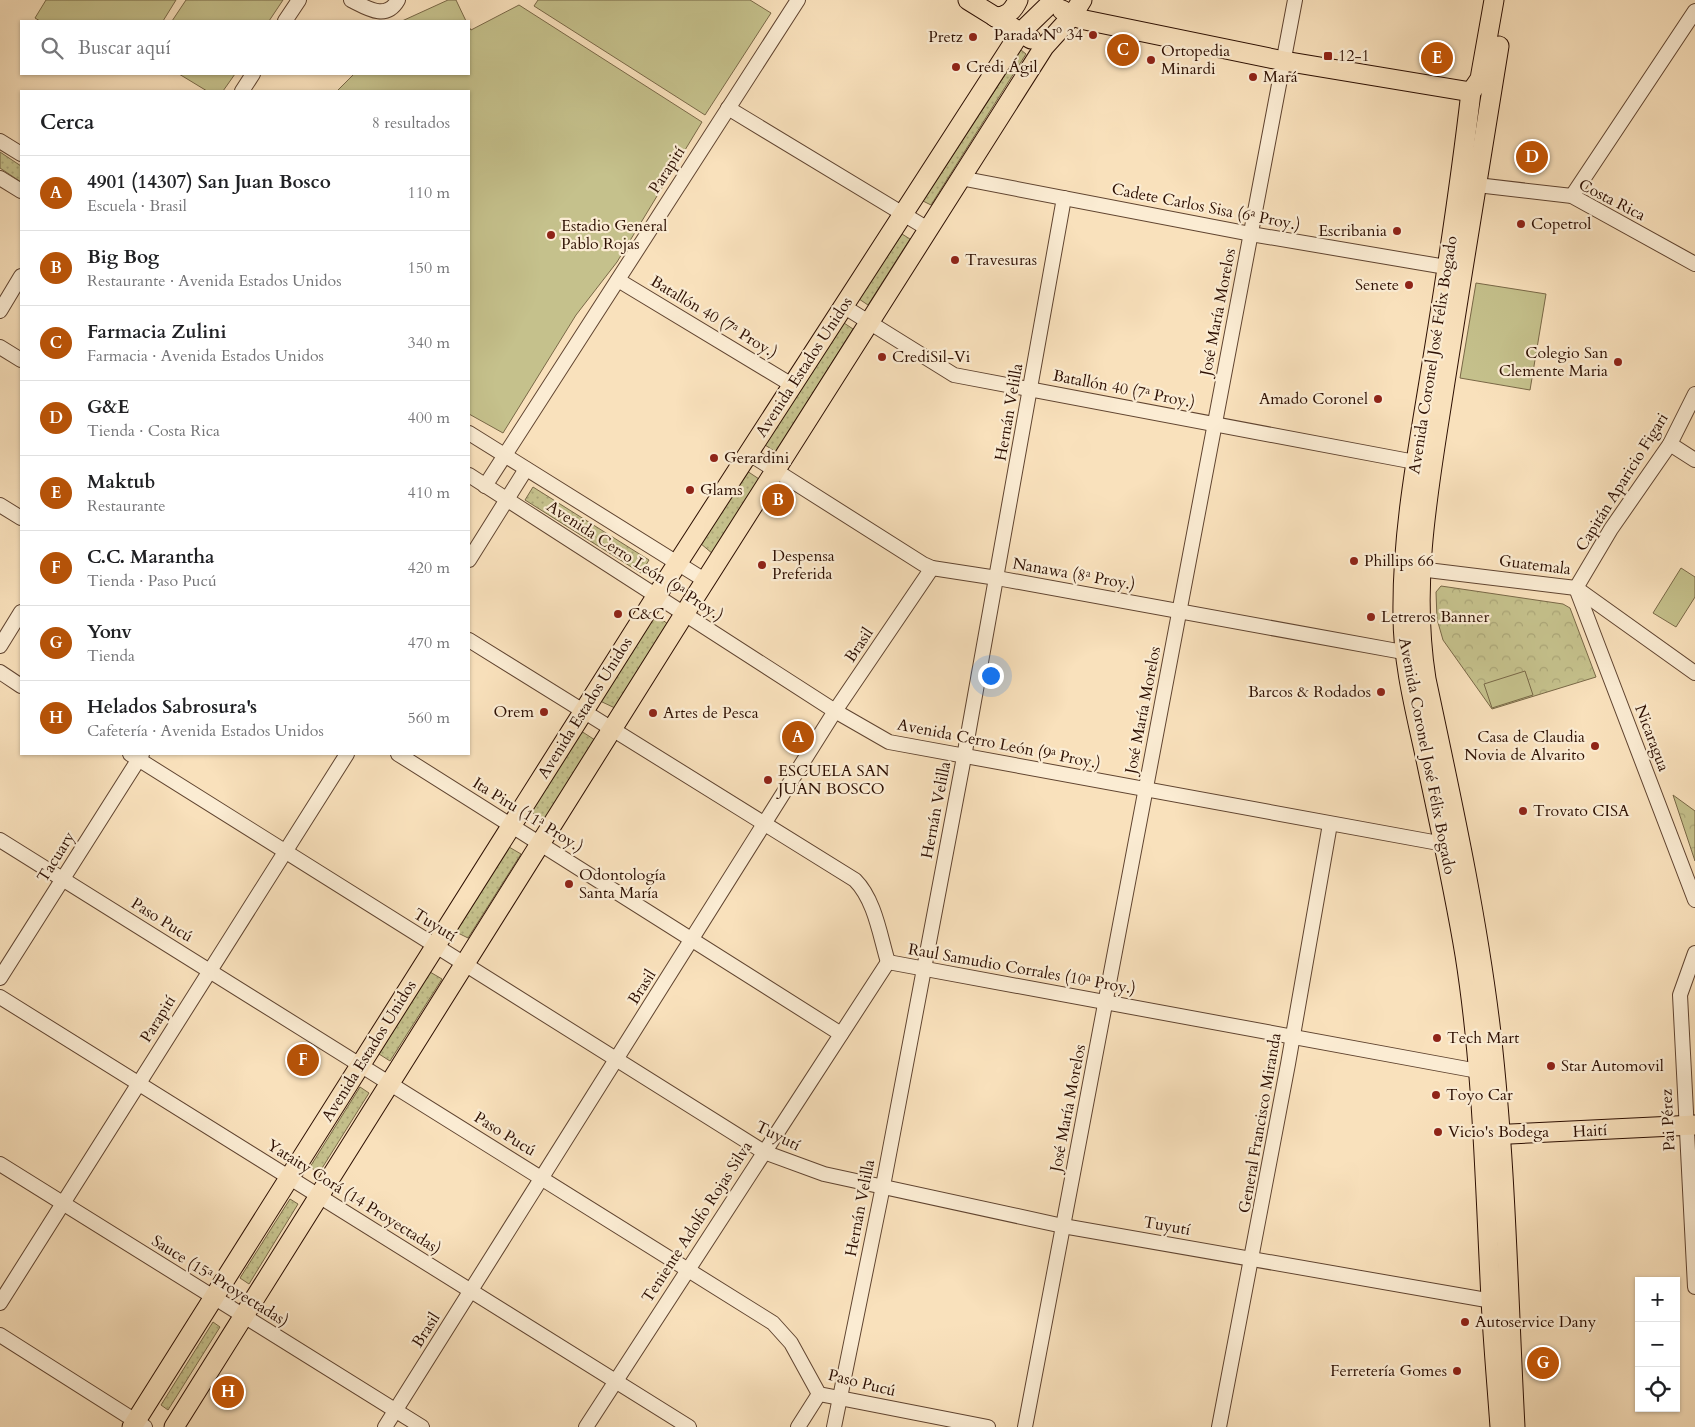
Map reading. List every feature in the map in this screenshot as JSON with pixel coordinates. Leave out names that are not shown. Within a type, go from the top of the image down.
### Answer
[{"type":"main road","points":[[968,0],[1044,47]]},
{"type":"main road","points":[[995,17],[1004,16],[1011,12],[1018,0]]},
{"type":"main road","points":[[1072,16],[1082,0]]},
{"type":"main road","name":"Avenida Coronel José Félix Bogado","points":[[1492,1135],[1478,1070],[1465,955],[1444,844],[1414,653],[1412,568],[1415,462],[1460,190],[1471,92],[1480,79],[1494,0]]},
{"type":"main road","name":"Avenida Coronel José Félix Bogado","points":[[1412,568],[1422,536],[1507,0]]},
{"type":"main road","points":[[1051,1],[1072,16],[1284,61],[1471,92],[1487,120]]},
{"type":"main road","name":"Avenida Estados Unidos","points":[[138,1425],[214,1297],[289,1177],[677,563],[1020,33],[1051,1]]},
{"type":"main road","name":"Avenida Estados Unidos","points":[[174,1427],[960,178],[1044,47],[1072,16]]},
{"type":"main road","name":"Avenida Coronel José Félix Bogado","points":[[1414,653],[1473,903],[1491,1034],[1492,1135],[1499,1302],[1500,1427]]},
{"type":"main road","name":"Haití","points":[[1492,1135],[1690,1125]]},
{"type":"main road","name":"Avenida Coronel José Félix Bogado","points":[[1499,1302],[1515,1427]]},
{"type":"street","points":[[287,20],[299,0]]},
{"type":"street","points":[[351,0],[376,13],[387,10],[398,0]]},
{"type":"street","name":"Parapití","points":[[485,486],[798,0]]},
{"type":"street","name":"José María Morelos","points":[[1026,1427],[1295,0]]},
{"type":"street","points":[[1572,196],[1695,11]]},
{"type":"street","points":[[243,90],[252,75]]},
{"type":"street","points":[[728,108],[928,229]]},
{"type":"street","points":[[0,141],[20,153]]},
{"type":"street","points":[[0,178],[20,191]]},
{"type":"street","name":"Cadete Carlos Sisa (6ª Proy.)","points":[[960,178],[1251,234],[1446,267]]},
{"type":"street","name":"Costa Rica","points":[[1477,185],[1572,196],[1695,264]]},
{"type":"street","name":"Hernán Velilla","points":[[834,1427],[883,1186],[964,757],[1064,198]]},
{"type":"street","points":[[0,311],[20,278]]},
{"type":"street","name":"Batallón 40 (7ª Proy.)","points":[[618,280],[792,385]]},
{"type":"street","name":"Batallón 40 (7ª Proy.)","points":[[843,306],[954,375],[1415,462]]},
{"type":"street","points":[[0,346],[20,359]]},
{"type":"street","name":"Capitán Aparicio Figari","points":[[1576,588],[1611,529],[1670,444],[1695,394]]},
{"type":"street","name":"Avenida Cerro León (9ª Proy.)","points":[[470,434],[706,580]]},
{"type":"street","points":[[1670,444],[1695,460]]},
{"type":"street","name":"Nanawa (8ª Proy.)","points":[[748,454],[932,568],[1414,653]]},
{"type":"street","points":[[470,558],[526,469]]},
{"type":"street","name":"Avenida Cerro León (9ª Proy.)","points":[[470,476],[835,711],[889,742],[1444,844]]},
{"type":"street","points":[[0,505],[20,517]]},
{"type":"street","name":"Brasil","points":[[385,1427],[835,711],[932,568]]},
{"type":"street","name":"Guatemala","points":[[1412,568],[1576,588],[1695,673]]},
{"type":"street","name":"Nicaragua","points":[[1576,588],[1695,900]]},
{"type":"street","points":[[0,646],[20,614]]},
{"type":"street","name":"Raul Samudio Corrales (10ª Proy.)","points":[[470,641],[855,880],[862,888],[871,906],[888,962],[1293,1038],[1478,1070]]},
{"type":"street","points":[[0,672],[20,685]]},
{"type":"street","name":"Parapití","points":[[0,1303],[345,755]]},
{"type":"street","name":"Ita Piru (11ª Proy.)","points":[[400,755],[841,1034]]},
{"type":"street","name":"Tuyutí","points":[[137,756],[435,946],[764,1152],[824,1174],[1063,1226],[1499,1302]]},
{"type":"street","name":"Tacuary","points":[[0,978],[63,879],[137,756]]},
{"type":"street","name":"General Francisco Miranda","points":[[1219,1427],[1293,1038],[1330,824]]},
{"type":"street","name":"Paso Pucú","points":[[0,840],[773,1323],[791,1344],[819,1394],[988,1427]]},
{"type":"street","name":"Pai Pérez","points":[[1695,953],[1680,995],[1690,1125],[1695,1287]]},
{"type":"street","name":"Teniente Adolfo Rojas Silva","points":[[586,1427],[888,962]]},
{"type":"street","name":"Yataity Corá (14 Proyectadas)","points":[[0,997],[689,1427]]},
{"type":"street","name":"Sauce (15ª Proyectadas)","points":[[0,1164],[422,1427]]},
{"type":"street","points":[[0,1335],[138,1425]]},
{"type":"street","points":[[798,1427],[819,1394]]},
{"type":"green space","points":[[46,0],[176,0],[164,20],[38,20],[35,18]]},
{"type":"green space","points":[[186,0],[283,0],[270,20],[173,20]]},
{"type":"green space","points":[[448,0],[456,0],[466,20],[404,20]]},
{"type":"green space","points":[[538,0],[750,0],[771,13],[705,115],[534,6]]},
{"type":"green space","name":"Estadio General Pablo Rojas","points":[[519,5],[702,122],[617,262],[576,315],[503,433],[470,415],[470,90],[338,90],[353,75],[470,75],[470,28],[471,30]]},
{"type":"green space","points":[[1021,50],[1026,54],[931,205],[923,201]]},
{"type":"green space","points":[[181,75],[234,75],[224,90],[205,90]]},
{"type":"green space","points":[[0,152],[20,165],[20,181],[0,168]]},
{"type":"green space","points":[[902,234],[910,239],[868,305],[859,299]]},
{"type":"green space","points":[[1476,283],[1546,294],[1530,390],[1460,378]]},
{"type":"green space","points":[[844,323],[853,329],[776,452],[765,445]]},
{"type":"green space","points":[[747,471],[759,479],[713,554],[700,543]]},
{"type":"green space","points":[[533,487],[649,560],[641,573],[525,500]]},
{"type":"green space","points":[[1681,568],[1695,577],[1695,597],[1676,627],[1653,613]]},
{"type":"green space","points":[[1441,586],[1563,604],[1570,608],[1596,677],[1492,709],[1443,640],[1437,619],[1436,592]]},
{"type":"green space","points":[[654,614],[668,624],[615,708],[600,701]]},
{"type":"green space","points":[[1525,671],[1533,695],[1492,708],[1484,684]]},
{"type":"green space","points":[[581,731],[595,740],[544,820],[531,812]]},
{"type":"green space","points":[[1673,795],[1695,811],[1695,861]]},
{"type":"green space","points":[[509,847],[521,854],[468,938],[456,932]]},
{"type":"green space","points":[[430,972],[442,979],[390,1061],[379,1054]]},
{"type":"green space","points":[[360,1087],[369,1093],[319,1173],[310,1167]]},
{"type":"green space","points":[[290,1199],[298,1204],[249,1284],[240,1278]]},
{"type":"green space","points":[[213,1322],[220,1327],[168,1410],[161,1405]]},
{"type":"place","name":"Parada Nº 34","points":[[1093,35]]},
{"type":"place","name":"Pretz","points":[[973,37]]},
{"type":"place","name":"Farmacia Zulini","points":[[1123,50]]},
{"type":"place","name":"12-1","points":[[1328,56]]},
{"type":"place","name":"Maktub","points":[[1437,58]]},
{"type":"place","name":"Ortopedia Minardi","points":[[1151,60]]},
{"type":"place","name":"Credi Ágil","points":[[956,67]]},
{"type":"place","name":"Mará","points":[[1253,77]]},
{"type":"place","name":"G&E","points":[[1532,157]]},
{"type":"place","name":"Copetrol","points":[[1521,224]]},
{"type":"place","name":"Escribania","points":[[1397,231]]},
{"type":"place","name":"Estadio General Pablo Rojas","points":[[551,235]]},
{"type":"place","name":"Travesuras","points":[[955,260]]},
{"type":"place","name":"Senete","points":[[1409,285]]},
{"type":"place","name":"CrediSil-Vi","points":[[882,357]]},
{"type":"place","name":"Colegio San Clemente Maria","points":[[1618,362]]},
{"type":"place","name":"Amado Coronel","points":[[1378,399]]},
{"type":"place","name":"Gerardini","points":[[714,458]]},
{"type":"place","name":"Glams","points":[[690,490]]},
{"type":"place","name":"Big Bog","points":[[778,500]]},
{"type":"place","name":"Phillips 66","points":[[1354,561]]},
{"type":"place","name":"Despensa Preferida","points":[[762,565]]},
{"type":"place","name":"C&C","points":[[618,614]]},
{"type":"place","name":"Letreros Banner","points":[[1371,617]]},
{"type":"place","name":"Barcos & Rodados","points":[[1381,692]]},
{"type":"place","name":"Orem","points":[[544,712]]},
{"type":"place","name":"Artes de Pesca","points":[[653,713]]},
{"type":"place","name":"4901 (14307) San Juan Bosco","points":[[798,737]]},
{"type":"place","name":"Casa de Claudia Novia de Alvarito","points":[[1595,746]]},
{"type":"place","name":"ESCUELA SAN JUAN BOSCO","points":[[768,780]]},
{"type":"place","name":"Trovato CISA","points":[[1523,811]]},
{"type":"place","name":"Odontología Santa María","points":[[569,884]]},
{"type":"place","name":"Tech Mart","points":[[1437,1038]]},
{"type":"place","name":"C.C. Marantha","points":[[303,1060]]},
{"type":"place","name":"Star Automovil","points":[[1551,1066]]},
{"type":"place","name":"Toyo Car","points":[[1436,1095]]},
{"type":"place","name":"Vicio's Bodega","points":[[1438,1132]]},
{"type":"place","name":"Autoservice Dany","points":[[1465,1322]]},
{"type":"place","name":"Yonv","points":[[1543,1363]]},
{"type":"place","name":"Ferretería Gomes","points":[[1457,1371]]},
{"type":"place","name":"Helados Sabrosura's","points":[[228,1392]]}]
